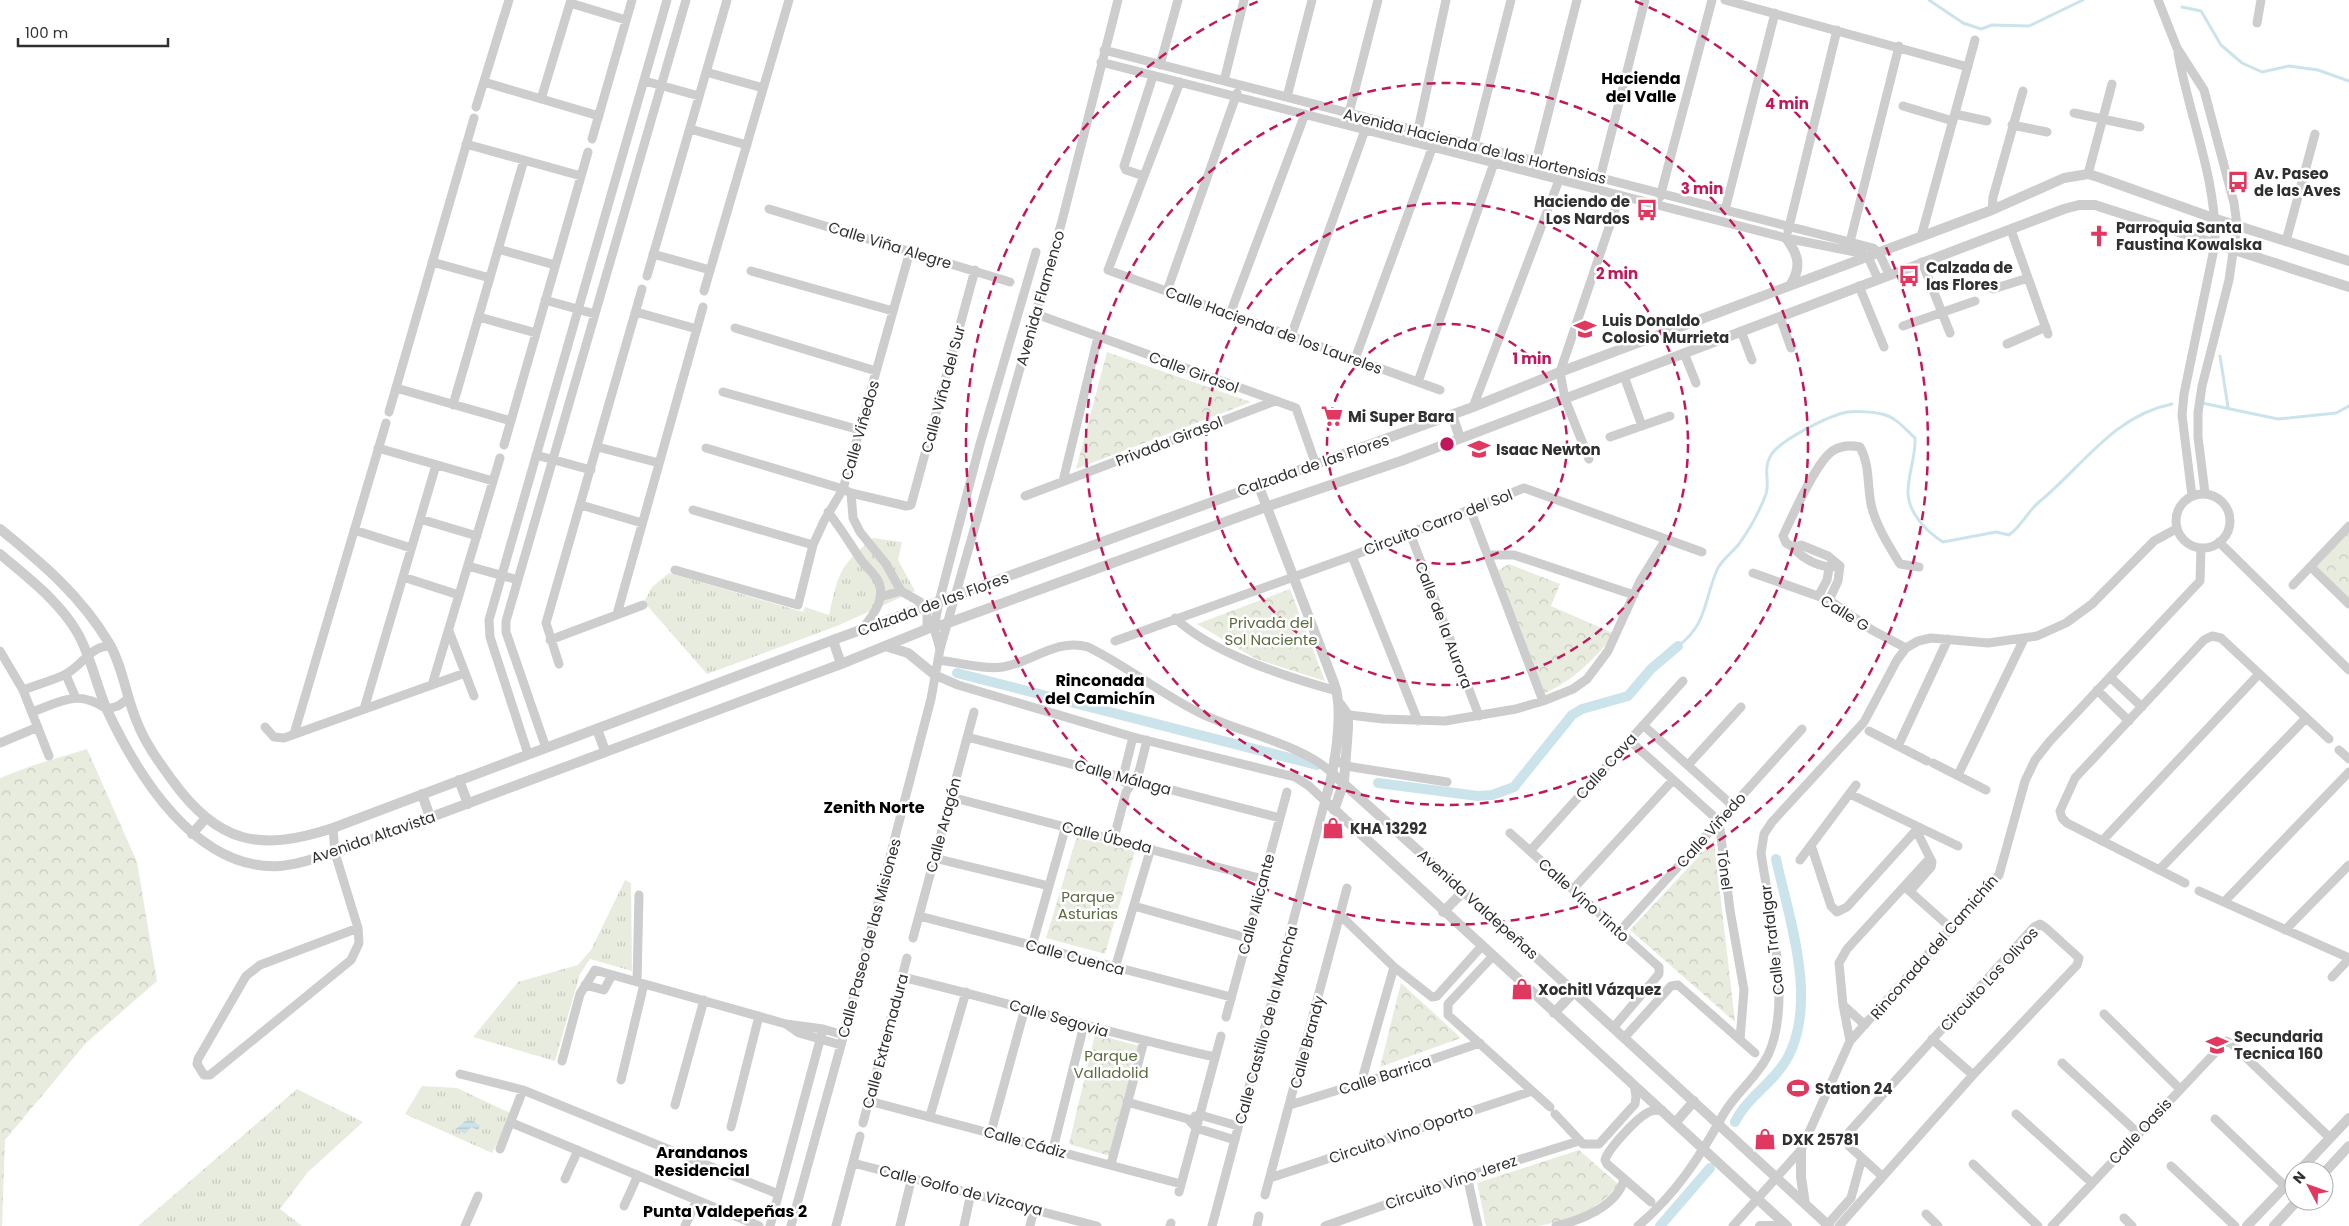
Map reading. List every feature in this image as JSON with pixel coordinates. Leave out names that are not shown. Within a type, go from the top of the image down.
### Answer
[{"type":"street","points":[[476,107],[509,0]]},
{"type":"street","points":[[592,139],[632,0]]},
{"type":"street","points":[[528,754],[488,629],[667,0]]},
{"type":"street","points":[[546,748],[506,632],[506,621],[685,0]]},
{"type":"street","points":[[647,276],[727,0]]},
{"type":"street","points":[[704,291],[789,0]]},
{"type":"street","name":"Avenida Flamenco","points":[[948,623],[1062,221],[1118,0]]},
{"type":"street","points":[[1160,65],[1178,0]]},
{"type":"street","points":[[1224,81],[1244,0]]},
{"type":"street","points":[[1287,97],[1312,0]]},
{"type":"street","points":[[1345,125],[1378,0]]},
{"type":"street","points":[[1418,130],[1446,0]]},
{"type":"street","points":[[1474,145],[1511,0]]},
{"type":"street","points":[[1533,173],[1577,0]]},
{"type":"street","points":[[1600,178],[1645,0]]},
{"type":"street","points":[[1658,205],[1712,0]]},
{"type":"street","points":[[1725,0],[1899,46],[1968,67]]},
{"type":"street","points":[[2158,0],[2178,48],[2204,90],[2234,203],[2237,225],[2229,280],[2204,380],[2198,413],[2198,437],[2205,493]]},
{"type":"street","points":[[2257,24],[2261,0]]},
{"type":"street","points":[[541,99],[570,1],[626,20]]},
{"type":"street","points":[[1724,210],[1775,14]]},
{"type":"street","points":[[1791,284],[1798,271],[1798,259],[1793,247],[1786,238],[1837,30]]},
{"type":"street","points":[[1921,237],[1975,40]]},
{"type":"street","points":[[1850,242],[1899,46]]},
{"type":"street","points":[[2178,48],[2184,89],[2213,197],[2216,219],[2215,244],[2184,394],[2182,415],[2192,496]]},
{"type":"street","name":"Avenida Hacienda de las Hortensias","points":[[1104,50],[1789,226],[1873,248],[1879,252]]},
{"type":"street","name":"Avenida Hacienda de las Hortensias","points":[[1101,62],[1786,238],[1860,253],[1868,257]]},
{"type":"street","points":[[706,72],[763,88]]},
{"type":"street","points":[[1153,76],[1124,166],[1126,170],[1144,176],[1180,82]]},
{"type":"street","points":[[645,80],[699,96]]},
{"type":"street","points":[[484,82],[598,116]]},
{"type":"street","points":[[2088,174],[2104,120],[2112,84]]},
{"type":"street","points":[[1167,291],[1239,85]]},
{"type":"street","points":[[1992,210],[1992,197],[2023,90]]},
{"type":"street","points":[[1903,106],[1954,118],[1986,121]]},
{"type":"street","points":[[2074,113],[2140,127]]},
{"type":"street","points":[[1230,314],[1304,114]]},
{"type":"street","points":[[390,412],[474,118]]},
{"type":"street","points":[[2012,125],[2047,132]]},
{"type":"street","points":[[690,128],[747,145]]},
{"type":"street","points":[[1291,336],[1365,130]]},
{"type":"street","points":[[2286,241],[2315,134]]},
{"type":"street","points":[[1355,359],[1436,136]]},
{"type":"street","points":[[466,144],[581,176]]},
{"type":"street","points":[[504,445],[588,152]]},
{"type":"street","points":[[453,404],[524,160]]},
{"type":"street","points":[[1418,382],[1494,163]]},
{"type":"street","name":"Calzada de las Flores","points":[[559,743],[833,640],[1474,407],[1560,372],[1791,284],[1992,210],[2064,178],[2088,174],[2216,219],[2349,261]]},
{"type":"street","name":"Calle Hacienda de los Laureles","points":[[1144,176],[1108,270],[1440,390]]},
{"type":"street","points":[[1474,407],[1559,180]]},
{"type":"street","points":[[1589,459],[1565,399],[1560,372],[1620,195]]},
{"type":"street","name":"Calzada de las Flores","points":[[568,765],[841,664],[931,628],[1565,399],[1889,274],[2064,209],[2079,205],[2095,205],[2349,287]]},
{"type":"street","name":"Calle Viña Alegre","points":[[769,209],[1010,282]]},
{"type":"street","points":[[2007,344],[2047,331],[2011,230]]},
{"type":"street","points":[[498,249],[555,265]]},
{"type":"street","name":"Calle Viñedos","points":[[675,570],[798,605],[813,545],[828,512],[847,491],[860,430],[910,251]]},
{"type":"street","name":"Avenida Flamenco","points":[[931,628],[980,444],[1036,252]]},
{"type":"street","points":[[1879,252],[1889,274]]},
{"type":"street","points":[[654,254],[710,270]]},
{"type":"street","points":[[1868,257],[1878,279]]},
{"type":"street","points":[[432,262],[490,278]]},
{"type":"street","points":[[1922,262],[1950,333]]},
{"type":"street","name":"Calle Viña del Sur","points":[[847,491],[909,506],[914,501],[975,270]]},
{"type":"street","points":[[751,271],[893,311]]},
{"type":"street","points":[[1993,289],[2028,278]]},
{"type":"street","points":[[1859,286],[1884,347]]},
{"type":"street","points":[[559,664],[546,623],[642,289]]},
{"type":"street","points":[[546,300],[595,314]]},
{"type":"street","points":[[1903,326],[1975,301]]},
{"type":"street","points":[[616,614],[703,307]]},
{"type":"street","points":[[636,312],[697,329]]},
{"type":"street","name":"Calle Girasol","points":[[1036,314],[1296,408],[1316,465]]},
{"type":"street","points":[[478,317],[536,333]]},
{"type":"street","points":[[1780,317],[1791,348]]},
{"type":"street","points":[[735,328],[876,371]]},
{"type":"street","points":[[1741,331],[1752,360]]},
{"type":"street","points":[[1063,481],[1098,337]]},
{"type":"street","points":[[1684,353],[1696,383]]},
{"type":"street","points":[[1624,376],[1642,426]]},
{"type":"street","points":[[2189,376],[2204,380]]},
{"type":"street","points":[[396,388],[511,421]]},
{"type":"street","points":[[723,392],[860,430]]},
{"type":"street","name":"Privada Girasol","points":[[1025,496],[1275,401]]},
{"type":"street","points":[[1452,415],[1460,438]]},
{"type":"street","points":[[1610,437],[1670,416]]},
{"type":"street","points":[[294,734],[386,423]]},
{"type":"street","points":[[980,444],[997,448]]},
{"type":"street","points":[[1840,566],[1829,568],[1799,555],[1793,547],[1786,543],[1783,536],[1813,476],[1833,450],[1849,445],[1860,447],[1866,458],[1871,505],[1892,552],[1900,564],[1919,567]]},
{"type":"street","points":[[598,447],[659,463]]},
{"type":"street","points":[[378,448],[493,481]]},
{"type":"street","points":[[706,448],[847,491],[853,518],[860,532],[886,564],[901,591],[927,606],[931,628]]},
{"type":"street","points":[[536,455],[591,470]]},
{"type":"street","points":[[432,685],[500,458]]},
{"type":"street","points":[[364,709],[436,465]]},
{"type":"street","points":[[1258,484],[1337,691],[1342,711],[1346,766],[1344,782],[1334,810]]},
{"type":"street","name":"Circuito Carro del Sol","points":[[1115,641],[1352,556],[1524,488],[1702,552]]},
{"type":"street","points":[[2205,493],[2222,501],[2229,512],[2228,532],[2219,542],[2201,548],[2183,540],[2176,529],[2178,509],[2192,496],[2205,493]]},
{"type":"street","points":[[581,505],[642,523]]},
{"type":"street","points":[[1470,509],[1543,701]]},
{"type":"street","points":[[693,510],[813,545]]},
{"type":"street","points":[[828,512],[838,524],[858,557],[878,580],[880,597],[873,617],[861,630]]},
{"type":"street","points":[[838,524],[853,518]]},
{"type":"street","points":[[420,519],[477,536]]},
{"type":"street","points":[[2294,585],[2349,526]]},
{"type":"street","points":[[1906,648],[1918,641],[1931,638],[1988,643],[2037,636],[2066,623],[2086,609],[2154,541],[2176,529]]},
{"type":"street","name":"Avenida Altavista","points":[[0,530],[49,569],[67,587],[93,619],[111,646],[128,700],[148,745],[164,769],[184,796],[206,818],[239,837],[258,841],[304,838],[559,743]]},
{"type":"street","points":[[354,530],[412,548]]},
{"type":"street","name":"Calle de la Aurora","points":[[1410,533],[1479,716]]},
{"type":"street","points":[[1342,711],[1418,721],[1444,721],[1479,716],[1543,701],[1573,689],[1591,674],[1608,651],[1647,567],[1666,540]]},
{"type":"street","points":[[2219,542],[2349,670]]},
{"type":"street","points":[[1793,547],[1801,545],[1828,556],[1840,566]]},
{"type":"street","name":"Rinconada del Camichín","points":[[1733,1226],[1778,1178],[1801,1150],[1850,1041],[2000,875],[2023,788],[2035,760],[2097,690],[2200,581],[2201,548]]},
{"type":"street","name":"Avenida Altavista","points":[[0,554],[66,615],[88,656],[107,709],[152,787],[192,834],[209,847],[256,864],[280,866],[335,853],[568,765]]},
{"type":"street","points":[[1489,555],[1514,555],[1634,595]]},
{"type":"street","points":[[1352,556],[1418,721]]},
{"type":"street","points":[[0,560],[10,563]]},
{"type":"street","points":[[468,566],[518,580]]},
{"type":"street","points":[[1829,600],[1838,581],[1840,566]]},
{"type":"street","points":[[1819,595],[1827,580],[1829,568]]},
{"type":"street","points":[[2311,568],[2349,604]]},
{"type":"street","name":"Calle G","points":[[1753,573],[1819,595],[1872,630],[1906,648]]},
{"type":"street","points":[[403,577],[459,595]]},
{"type":"street","points":[[880,597],[901,591]]},
{"type":"street","points":[[550,640],[643,605]]},
{"type":"street","points":[[1175,618],[1190,631],[1240,657],[1270,670],[1337,691]]},
{"type":"street","name":"Calle Paseo de las Misiones","points":[[791,1226],[844,1035],[948,623]]},
{"type":"street","name":"Calle Paseo de las Misiones","points":[[931,628],[940,650]]},
{"type":"street","points":[[449,631],[474,696]]},
{"type":"street","points":[[2185,883],[2067,823],[2062,818],[2060,811],[2075,778],[2204,640],[2212,636],[2221,638],[2329,739]]},
{"type":"street","points":[[1898,746],[1948,639]]},
{"type":"street","points":[[1958,775],[2024,639]]},
{"type":"street","points":[[833,640],[841,664]]},
{"type":"street","name":"Avenida Valdepeñas","points":[[938,660],[1005,667],[1055,647],[1068,645],[1088,647],[1198,712],[1234,728],[1307,754],[1322,762],[1694,1100],[1828,1225]]},
{"type":"street","points":[[23,690],[66,675],[99,647],[111,646]]},
{"type":"street","points":[[886,646],[908,653],[935,675]]},
{"type":"street","name":"Calle Trafalgar","points":[[1638,1226],[1665,1201],[1705,1149],[1729,1106],[1762,1067],[1769,1054],[1778,1027],[1780,982],[1761,853],[1764,834],[1772,822],[1834,752],[1864,722],[1897,660],[1906,648]]},
{"type":"street","points":[[0,651],[3,663],[23,690],[49,756]]},
{"type":"street","points":[[265,727],[279,739],[465,673]]},
{"type":"street","points":[[2102,841],[2259,674]]},
{"type":"street","points":[[66,675],[75,696]]},
{"type":"street","name":"Avenida Valdepeñas","points":[[935,675],[967,688],[1133,737],[1295,778],[1309,786],[1481,947],[1676,1122],[1786,1225]]},
{"type":"street","points":[[2110,677],[2142,707]]},
{"type":"street","name":"Calle Cava","points":[[1530,851],[1683,681]]},
{"type":"street","points":[[2097,690],[2129,721]]},
{"type":"street","points":[[32,712],[75,696],[93,700],[107,709],[118,706],[128,700]]},
{"type":"street","points":[[1688,765],[1741,707]]},
{"type":"street","points":[[1325,801],[1334,774],[1334,759],[1342,711]]},
{"type":"street","name":"Calle Aragón","points":[[913,938],[974,712]]},
{"type":"street","points":[[2159,870],[2306,718]]},
{"type":"street","points":[[1643,725],[1733,806]]},
{"type":"street","points":[[0,743],[38,727]]},
{"type":"street","points":[[597,729],[605,751]]},
{"type":"street","name":"Calle Viñedo","points":[[1619,932],[1802,729]]},
{"type":"street","points":[[1869,731],[1986,790]]},
{"type":"street","name":"Calle Málaga","points":[[967,737],[1280,818]]},
{"type":"street","points":[[1126,792],[1123,777],[1133,737]]},
{"type":"street","points":[[1114,838],[1126,792],[1136,780],[1147,740]]},
{"type":"street","points":[[1629,740],[1719,821]]},
{"type":"street","points":[[2339,750],[2349,759]]},
{"type":"street","points":[[1334,759],[1346,766],[1447,782]]},
{"type":"street","points":[[2224,902],[2349,772]]},
{"type":"street","points":[[459,780],[468,804]]},
{"type":"street","points":[[1573,889],[1673,780]]},
{"type":"street","points":[[1800,860],[1856,785]]},
{"type":"street","name":"Calle Alicante","points":[[1226,1017],[1287,792]]},
{"type":"street","points":[[422,794],[430,817]]},
{"type":"street","points":[[1850,794],[1958,846]]},
{"type":"street","name":"Calle Úbeda","points":[[951,797],[1114,838],[1263,879]]},
{"type":"street","name":"Calle Castillo de la Mancha","points":[[1212,1226],[1325,801]]},
{"type":"street","name":"Calle Castillo de la Mancha","points":[[1320,824],[1334,810]]},
{"type":"street","points":[[192,834],[206,818]]},
{"type":"street","name":"Tónel","points":[[1719,821],[1730,910],[1744,990],[1740,1040]]},
{"type":"street","points":[[1032,946],[1066,826]]},
{"type":"street","points":[[333,828],[335,853],[358,928],[359,943],[351,960],[210,1076],[204,1075],[197,1064],[198,1060],[246,976],[260,965],[358,928]]},
{"type":"street","points":[[1811,845],[1831,906],[1838,912],[1847,907],[1918,828]]},
{"type":"street","points":[[1850,1041],[1843,1004],[1839,963],[1847,948],[1907,889],[1930,858],[1918,828]]},
{"type":"street","name":"Calle Vino Tinto","points":[[1510,833],[1659,968],[1659,974],[1632,1007]]},
{"type":"street","points":[[1115,968],[1151,848]]},
{"type":"street","points":[[934,858],[1049,886]]},
{"type":"street","points":[[2285,930],[2349,865]]},
{"type":"street","name":"Calle Brandy","points":[[1265,1195],[1347,888]]},
{"type":"street","points":[[1907,889],[1952,929]]},
{"type":"street","points":[[1443,912],[1464,891]]},
{"type":"street","points":[[2199,891],[2349,959],[2332,977]]},
{"type":"street","points":[[621,1080],[640,983],[639,895]]},
{"type":"street","points":[[1134,906],[1247,938]]},
{"type":"street","points":[[1340,915],[1394,967],[1427,995],[1436,996],[1481,947]]},
{"type":"street","name":"Calle Cuenca","points":[[919,916],[1232,997]]},
{"type":"street","name":"Circuito Los Olivos","points":[[1839,1226],[1973,1075],[2077,965],[2079,958],[2040,924],[2034,927],[1850,1131],[1846,1138],[1850,1146],[1882,1176]]},
{"type":"street","points":[[1492,957],[1448,1004],[1448,1015],[1552,1110],[1579,1141],[1588,1146],[1599,1144],[1623,1118],[1636,1100],[1634,1086]]},
{"type":"street","name":"Calle Extremadura","points":[[863,1123],[907,958]]},
{"type":"street","points":[[1464,965],[1476,976]]},
{"type":"street","points":[[1361,1083],[1394,967]]},
{"type":"street","points":[[562,1061],[580,994],[595,970],[786,1024],[823,1028],[844,1035]]},
{"type":"street","points":[[585,986],[604,990],[612,975]]},
{"type":"street","name":"Calle Segovia","points":[[902,977],[966,992],[1144,1042],[1215,1057]]},
{"type":"street","points":[[1624,1038],[1671,986],[1678,985],[1755,1053]]},
{"type":"street","points":[[930,1116],[966,992]]},
{"type":"street","points":[[1554,1013],[1574,992]]},
{"type":"street","points":[[675,1105],[704,1000]]},
{"type":"street","points":[[1843,1004],[1865,1025]]},
{"type":"street","points":[[1613,1028],[1632,1007],[1643,1017]]},
{"type":"street","points":[[991,1132],[1025,1008]]},
{"type":"street","points":[[2104,1014],[2180,1089]]},
{"type":"street","points":[[731,1127],[759,1016]]},
{"type":"street","points":[[786,1024],[799,1033],[841,1045]]},
{"type":"street","points":[[1053,1149],[1084,1025]]},
{"type":"street","points":[[770,1226],[823,1028]]},
{"type":"street","points":[[1196,1128],[1221,1036]]},
{"type":"street","points":[[1932,1039],[1973,1075]]},
{"type":"street","points":[[1111,1164],[1144,1042]]},
{"type":"street","name":"Calle Oasis","points":[[2052,1226],[2222,1044],[2226,1042],[2232,1044],[2330,1138]]},
{"type":"street","name":"Calle Barrica","points":[[1290,1105],[1480,1043]]},
{"type":"street","points":[[2062,1064],[2138,1134]]},
{"type":"street","points":[[460,1074],[523,1090],[778,1194]]},
{"type":"street","points":[[500,1149],[512,1123],[523,1090]]},
{"type":"street","name":"Circuito Vino Oporto","points":[[1270,1178],[1532,1091]]},
{"type":"street","points":[[1676,1122],[1694,1100]]},
{"type":"street","name":"Calle Cádiz","points":[[869,1101],[1111,1164],[1180,1188],[1196,1128]]},
{"type":"street","points":[[1127,1102],[1188,1119],[1196,1128],[1235,1140]]},
{"type":"street","points":[[1651,1202],[1607,1164],[1606,1155],[1647,1112],[1662,1110]]},
{"type":"street","points":[[2016,1114],[2092,1183]]},
{"type":"street","points":[[1188,1119],[1200,1115],[1238,1126]]},
{"type":"street","points":[[1623,1118],[1632,1126]]},
{"type":"street","points":[[2308,1161],[2349,1118]]},
{"type":"street","points":[[2215,1119],[2284,1185]]},
{"type":"street","points":[[512,1123],[759,1226]]},
{"type":"street","points":[[836,1226],[860,1136]]},
{"type":"street","name":"Circuito Vino Jerez","points":[[1325,1226],[1467,1176],[1579,1141]]},
{"type":"street","points":[[2334,1162],[2349,1146]]},
{"type":"street","points":[[565,1179],[578,1150]]},
{"type":"street","points":[[1801,1150],[1801,1177],[1806,1204]]},
{"type":"street","points":[[1828,1225],[1851,1198],[1862,1158]]},
{"type":"street","name":"Calle Golfo de Vizcaya","points":[[853,1163],[1095,1226]]},
{"type":"street","points":[[1973,1164],[2038,1226]]},
{"type":"street","points":[[2171,1166],[2235,1226]]},
{"type":"street","points":[[624,1206],[638,1175]]},
{"type":"street","points":[[1467,1176],[1478,1226]]},
{"type":"street","points":[[900,1226],[912,1177]]},
{"type":"street","points":[[1556,1226],[1585,1216],[1607,1202],[1618,1193],[1624,1179]]},
{"type":"street","points":[[2247,1226],[2284,1187]]},
{"type":"street","points":[[964,1226],[971,1193]]},
{"type":"street","points":[[464,1226],[478,1196]]},
{"type":"street","points":[[1851,1198],[1858,1205]]},
{"type":"street","points":[[684,1226],[697,1200]]},
{"type":"street","points":[[1030,1226],[1034,1209]]},
{"type":"street","points":[[2274,1226],[2288,1211]]},
{"type":"street","points":[[1926,1214],[1938,1226]]},
{"type":"street","points":[[1257,1226],[1259,1216]]},
{"type":"street","points":[[2124,1218],[2132,1226]]},
{"type":"street","points":[[1760,1226],[1786,1225]]},
{"type":"green space","points":[[1107,352],[1251,402],[1076,469]]},
{"type":"green space","points":[[2349,532],[2349,599],[2316,566]]},
{"type":"green space","points":[[873,538],[902,542],[898,560],[915,591],[837,626],[707,674],[644,602],[652,587],[669,573],[803,612],[805,607],[829,615],[835,588],[842,571],[853,556]]},
{"type":"green space","points":[[1509,564],[1560,584],[1551,606],[1615,634],[1599,653],[1574,676],[1543,694],[1497,571]]},
{"type":"green space","name":"Privada del Sol Naciente","points":[[1290,589],[1325,681],[1256,659],[1197,624]]},
{"type":"green space","points":[[87,749],[137,862],[157,981],[86,1043],[5,1140],[2,1226],[0,1226],[0,778],[31,766]]},
{"type":"green space","name":"Parque Asturias","points":[[1077,836],[1135,851],[1105,954],[1046,938]]},
{"type":"green space","points":[[1714,840],[1735,1022],[1630,930]]},
{"type":"green space","points":[[625,880],[631,883],[632,971],[590,959],[580,974],[555,1061],[473,1037],[518,982],[578,965],[591,950]]},
{"type":"green space","points":[[1401,983],[1461,1038],[1380,1067]]},
{"type":"green space","name":"Parque Valladolid","points":[[1095,1034],[1139,1046],[1110,1156],[1069,1144]]},
{"type":"green space","points":[[422,1086],[457,1088],[512,1114],[492,1153],[405,1114]]},
{"type":"green space","points":[[297,1089],[363,1122],[308,1172],[280,1209],[302,1226],[138,1226]]},
{"type":"green space","points":[[1579,1150],[1618,1184],[1612,1193],[1593,1207],[1559,1222],[1537,1226],[1486,1226],[1477,1183]]},
{"type":"water","points":[[465,1121],[473,1121],[480,1126],[478,1130],[471,1127],[465,1134],[456,1129]]},
{"type":"waterway","points":[[1929,0],[1963,23],[1981,29],[1992,25],[2029,26],[2083,0]]},
{"type":"waterway","points":[[2182,7],[2201,11],[2221,45],[2242,63],[2262,72],[2289,66],[2318,70],[2349,81]]},
{"type":"waterway","points":[[2220,356],[2228,407]]},
{"type":"waterway","points":[[2202,403],[2278,419],[2336,413],[2349,406]]},
{"type":"waterway","points":[[1678,646],[1695,629],[1700,621],[1719,566],[1739,544],[1761,507],[1767,489],[1767,466],[1770,457],[1783,444],[1817,423],[1848,412],[1865,412],[1887,416],[1904,427],[1915,438],[1908,485],[1911,507],[1925,527],[1943,542],[1996,532],[2009,535],[2035,506],[2116,431],[2133,419],[2151,410],[2172,404]]},
{"type":"waterway","points":[[1378,783],[1478,796],[1492,795],[1514,787],[1572,715],[1582,709],[1628,696],[1651,669],[1678,646]]},
{"type":"waterway","points":[[957,673],[1317,765]]},
{"type":"waterway","points":[[1735,1122],[1740,1113],[1776,1074],[1788,1057],[1797,1035],[1801,1010],[1798,959],[1776,859]]},
{"type":"waterway","points":[[1660,1226],[1710,1168]]},
{"type":"place","name":"Av. Paseo de las Aves","points":[[2238,182]]},
{"type":"place","name":"Haciendo de Los Nardos","points":[[1647,210]]},
{"type":"place","name":"Parroquia Santa Faustina Kowalska","points":[[2099,236]]},
{"type":"place","name":"Calzada de las Flores","points":[[1909,276]]},
{"type":"place","name":"Luis Donaldo Colosio Murrieta","points":[[1585,329]]},
{"type":"place","name":"Mi Super Bara","points":[[1332,416]]},
{"type":"place","name":"Isaac Newton","points":[[1479,449]]},
{"type":"place","name":"KHA 13292","points":[[1333,828]]},
{"type":"place","name":"Xochitl Vázquez","points":[[1522,989]]},
{"type":"place","name":"Secundaria Tecnica 160","points":[[2217,1045]]},
{"type":"place","name":"Station 24","points":[[1798,1088]]},
{"type":"place","name":"DXK 25781","points":[[1765,1139]]},
{"type":"district","name":"Hacienda del Valle","points":[[1641,87]]},
{"type":"district","name":"Rinconada del Camichín","points":[[1100,689]]},
{"type":"district","name":"Zenith Norte","points":[[874,807]]},
{"type":"district","name":"Arandanos Residencial","points":[[702,1161]]},
{"type":"district","name":"Punta Valdepeñas 2","points":[[725,1211]]}]
